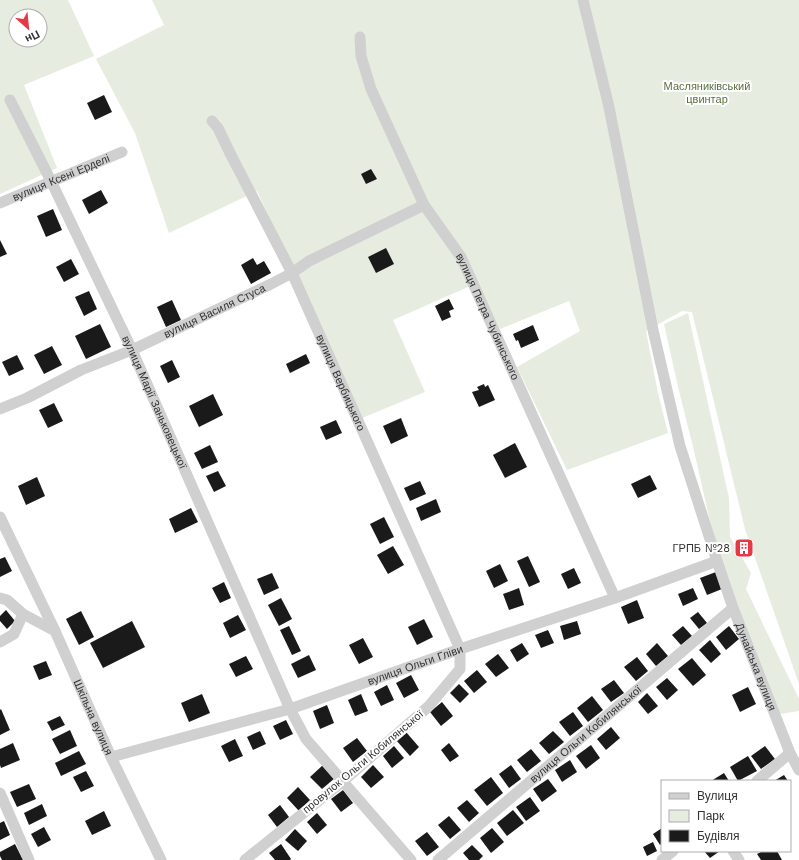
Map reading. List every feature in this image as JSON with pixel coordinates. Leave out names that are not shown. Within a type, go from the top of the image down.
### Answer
[{"type":"street","name":"Дунайська вулиця","points":[[583,0],[609,107],[653,330],[676,431],[686,467],[733,608],[790,753],[799,770]]},
{"type":"street","name":"вулиця Петра Чубинського","points":[[360,37],[361,56],[371,89],[424,205],[461,257],[615,598]]},
{"type":"street","name":"вулиця Марії Заньковецької","points":[[10,100],[51,181],[132,350],[290,709],[306,739],[411,860]]},
{"type":"street","name":"вулиця Вербицького","points":[[212,121],[218,128],[292,273],[460,649]]},
{"type":"street","name":"вулиця Ксені Ерделі","points":[[0,203],[122,152]]},
{"type":"street","name":"вулиця Василя Стуса","points":[[0,410],[82,370],[132,350],[271,284],[292,273],[309,261],[424,205]]},
{"type":"street","name":"Шкільна вулиця","points":[[0,517],[55,631],[111,757],[161,860]]},
{"type":"street","name":"вулиця Ольги Гліви","points":[[111,757],[290,709],[460,649],[615,598],[717,561]]},
{"type":"street","points":[[0,598],[7,600],[23,614],[55,631]]},
{"type":"street","name":"вулиця Ольги Кобилянської","points":[[438,860],[733,608]]},
{"type":"street","points":[[0,642],[14,634],[23,614]]},
{"type":"street","name":"провулок Ольги Кобилянської","points":[[245,860],[342,782],[428,707],[460,669],[460,649]]},
{"type":"street","points":[[758,780],[790,753]]},
{"type":"street","points":[[0,793],[29,860]]},
{"type":"street","points":[[662,860],[672,852]]},
{"type":"green space","points":[[0,0],[68,0],[94,56],[24,85],[57,168],[0,194]]},
{"type":"green space","name":"Масляниківський цвинтар","points":[[152,0],[799,0],[799,684],[745,529],[692,312],[682,311],[646,331],[658,393],[668,433],[567,470],[517,367],[580,331],[569,301],[500,329],[477,283],[393,320],[425,392],[362,418],[257,191],[169,233],[135,133],[96,59],[164,25]]},
{"type":"green space","points":[[688,313],[729,498],[730,537],[751,573],[746,589],[799,699],[799,711],[780,714],[726,584],[664,324]]},
{"type":"building","points":[[104,95],[112,112],[95,120],[87,103]]},
{"type":"building","points":[[371,169],[377,179],[366,184],[361,174]]},
{"type":"building","points":[[101,190],[108,203],[89,214],[82,200]]},
{"type":"building","points":[[53,209],[62,230],[46,237],[37,216]]},
{"type":"building","points":[[0,240],[7,254],[0,257]]},
{"type":"building","points":[[386,248],[394,264],[376,273],[368,257]]},
{"type":"building","points":[[253,258],[257,265],[264,261],[271,273],[251,284],[241,265]]},
{"type":"building","points":[[71,259],[79,274],[64,282],[56,267]]},
{"type":"building","points":[[89,291],[97,309],[84,316],[75,297]]},
{"type":"building","points":[[449,299],[454,309],[449,311],[451,317],[442,321],[435,306]]},
{"type":"building","points":[[172,300],[181,320],[166,327],[157,307]]},
{"type":"building","points":[[100,324],[111,347],[86,359],[75,336]]},
{"type":"building","points":[[533,325],[539,340],[521,348],[518,340],[516,341],[513,334]]},
{"type":"building","points":[[52,346],[62,365],[44,374],[34,355]]},
{"type":"building","points":[[306,354],[310,363],[290,373],[286,364]]},
{"type":"building","points":[[17,355],[24,369],[9,376],[2,362]]},
{"type":"building","points":[[172,360],[180,377],[168,383],[160,366]]},
{"type":"building","points":[[484,384],[485,387],[488,385],[495,400],[479,407],[472,392],[479,390],[477,387]]},
{"type":"building","points":[[213,394],[223,415],[199,427],[189,406]]},
{"type":"building","points":[[54,403],[63,421],[48,428],[39,410]]},
{"type":"building","points":[[401,418],[408,436],[391,444],[383,426]]},
{"type":"building","points":[[336,420],[342,433],[326,440],[320,427]]},
{"type":"building","points":[[515,443],[527,467],[505,478],[493,455]]},
{"type":"building","points":[[210,445],[218,462],[202,469],[194,453]]},
{"type":"building","points":[[218,471],[226,486],[214,492],[206,476]]},
{"type":"building","points":[[650,475],[657,489],[638,498],[631,484]]},
{"type":"building","points":[[37,477],[45,496],[26,505],[18,486]]},
{"type":"building","points":[[420,481],[426,494],[410,501],[404,488]]},
{"type":"building","points":[[436,499],[441,512],[421,521],[416,508]]},
{"type":"building","points":[[191,508],[198,522],[175,533],[169,519]]},
{"type":"building","points":[[384,517],[394,537],[380,544],[370,524]]},
{"type":"building","points":[[393,546],[404,565],[388,574],[377,555]]},
{"type":"building","points":[[528,556],[540,582],[529,587],[517,561]]},
{"type":"building","points":[[5,557],[12,571],[0,577],[0,559]]},
{"type":"building","points":[[500,564],[508,581],[494,588],[486,571]]},
{"type":"building","points":[[574,568],[581,583],[568,589],[561,574]]},
{"type":"building","points":[[716,572],[722,589],[707,595],[700,578]]},
{"type":"building","points":[[272,573],[279,588],[264,595],[257,579]]},
{"type":"building","points":[[224,582],[231,598],[220,603],[212,588]]},
{"type":"building","points":[[519,588],[524,605],[509,610],[503,594]]},
{"type":"building","points":[[693,588],[698,599],[683,606],[678,594]]},
{"type":"building","points":[[281,598],[292,619],[279,626],[268,605]]},
{"type":"building","points":[[637,600],[644,618],[628,624],[621,607]]},
{"type":"building","points":[[6,610],[15,621],[7,629],[0,621],[0,616]]},
{"type":"building","points":[[81,611],[94,637],[79,645],[66,619]]},
{"type":"building","points":[[698,612],[707,623],[699,629],[690,618]]},
{"type":"building","points":[[238,615],[246,630],[230,638],[223,623]]},
{"type":"building","points":[[424,619],[433,637],[417,645],[408,627]]},
{"type":"building","points":[[132,621],[145,647],[103,668],[90,643]]},
{"type":"building","points":[[577,621],[581,634],[564,640],[560,626]]},
{"type":"building","points":[[289,626],[301,651],[292,655],[280,630]]},
{"type":"building","points":[[683,626],[692,636],[681,645],[672,635]]},
{"type":"building","points":[[729,626],[739,639],[726,650],[716,637]]},
{"type":"building","points":[[548,630],[554,643],[541,648],[535,635]]},
{"type":"building","points":[[363,638],[373,657],[359,664],[349,645]]},
{"type":"building","points":[[710,640],[721,654],[711,663],[699,650]]},
{"type":"building","points":[[522,643],[529,654],[517,662],[510,650]]},
{"type":"building","points":[[657,643],[668,656],[656,666],[646,654]]},
{"type":"building","points":[[498,654],[509,668],[496,677],[485,664]]},
{"type":"building","points":[[309,655],[316,670],[298,678],[291,664]]},
{"type":"building","points":[[246,656],[253,669],[236,677],[229,664]]},
{"type":"building","points":[[637,657],[648,671],[636,681],[624,667]]},
{"type":"building","points":[[692,658],[706,675],[693,686],[678,669]]},
{"type":"building","points":[[46,661],[52,675],[39,680],[33,666]]},
{"type":"building","points":[[477,670],[487,682],[474,693],[464,681]]},
{"type":"building","points":[[411,675],[419,690],[404,698],[396,683]]},
{"type":"building","points":[[667,678],[678,690],[667,700],[656,687]]},
{"type":"building","points":[[614,680],[624,693],[611,702],[601,689]]},
{"type":"building","points":[[459,684],[469,694],[460,703],[450,693]]},
{"type":"building","points":[[387,685],[394,700],[381,706],[374,692]]},
{"type":"building","points":[[748,687],[756,704],[740,712],[732,695]]},
{"type":"building","points":[[647,693],[658,706],[648,714],[638,702]]},
{"type":"building","points":[[202,694],[210,713],[189,722],[181,703]]},
{"type":"building","points":[[361,694],[368,711],[355,716],[348,700]]},
{"type":"building","points":[[592,696],[603,710],[588,722],[577,708]]},
{"type":"building","points":[[442,702],[453,716],[441,726],[430,712]]},
{"type":"building","points":[[327,705],[334,723],[320,729],[313,711]]},
{"type":"building","points":[[1,709],[10,730],[0,735],[0,710]]},
{"type":"building","points":[[573,712],[583,726],[570,736],[559,722]]},
{"type":"building","points":[[60,716],[65,725],[52,731],[47,722]]},
{"type":"building","points":[[286,720],[293,734],[280,740],[273,726]]},
{"type":"building","points":[[611,727],[620,738],[606,750],[597,739]]},
{"type":"building","points":[[70,730],[77,746],[60,754],[52,739]]},
{"type":"building","points":[[260,731],[266,744],[253,750],[247,737]]},
{"type":"building","points":[[553,731],[564,742],[549,754],[539,743]]},
{"type":"building","points":[[406,732],[419,747],[410,756],[396,740]]},
{"type":"building","points":[[357,738],[367,751],[353,762],[343,748]]},
{"type":"building","points":[[235,739],[243,756],[229,762],[221,746]]},
{"type":"building","points":[[13,743],[20,760],[1,768],[0,749]]},
{"type":"building","points":[[449,743],[459,756],[450,762],[441,750]]},
{"type":"building","points":[[591,745],[600,758],[586,769],[576,756]]},
{"type":"building","points":[[394,746],[404,758],[392,768],[383,756]]},
{"type":"building","points":[[765,746],[775,759],[761,769],[751,756]]},
{"type":"building","points":[[531,749],[541,761],[527,772],[517,760]]},
{"type":"building","points":[[79,751],[86,764],[61,776],[55,763]]},
{"type":"building","points":[[748,756],[757,771],[737,780],[730,767]]},
{"type":"building","points":[[570,760],[577,772],[562,782],[555,770]]},
{"type":"building","points":[[323,765],[335,778],[322,789],[310,777]]},
{"type":"building","points":[[373,765],[384,777],[371,788],[361,777]]},
{"type":"building","points":[[511,765],[521,779],[509,788],[499,774]]},
{"type":"building","points":[[86,771],[94,786],[81,792],[73,777]]},
{"type":"building","points":[[724,773],[728,780],[713,780]]},
{"type":"building","points":[[784,775],[787,780],[776,780]]},
{"type":"building","points":[[491,777],[503,793],[487,806],[474,790]]},
{"type":"building","points":[[548,779],[557,791],[542,802],[533,789]]},
{"type":"building","points":[[29,784],[36,799],[17,807],[10,792]]},
{"type":"building","points":[[298,787],[310,800],[299,811],[287,798]]},
{"type":"building","points":[[343,790],[353,803],[341,812],[331,799]]},
{"type":"building","points":[[530,797],[540,811],[526,821],[516,807]]},
{"type":"building","points":[[467,800],[479,813],[469,822],[457,808]]},
{"type":"building","points":[[42,804],[47,816],[29,825],[24,813]]},
{"type":"building","points":[[280,805],[289,817],[277,827],[268,815]]},
{"type":"building","points":[[513,810],[524,823],[507,836],[497,823]]},
{"type":"building","points":[[104,811],[111,826],[92,835],[85,821]]},
{"type":"building","points":[[317,813],[327,825],[317,834],[307,822]]},
{"type":"building","points":[[449,816],[461,830],[450,839],[438,825]]},
{"type":"building","points":[[4,821],[10,835],[0,840],[0,823]]},
{"type":"building","points":[[44,827],[51,840],[38,847],[31,834]]},
{"type":"building","points":[[492,828],[504,842],[491,853],[480,838]]},
{"type":"building","points":[[295,829],[307,841],[298,851],[285,840]]},
{"type":"building","points":[[661,829],[660,845],[653,834]]},
{"type":"building","points":[[427,832],[439,847],[427,856],[415,841]]},
{"type":"building","points":[[653,842],[657,851],[647,856],[643,847]]},
{"type":"building","points":[[15,844],[23,860],[2,860],[0,852]]},
{"type":"building","points":[[281,844],[291,859],[290,860],[275,860],[269,853]]},
{"type":"building","points":[[472,845],[483,856],[479,860],[469,860],[463,853]]},
{"type":"building","points":[[705,852],[719,852],[710,858]]},
{"type":"building","points":[[761,852],[778,852],[782,860],[761,860],[757,854]]},
{"type":"place","name":"ГРПБ №28","points":[[744,548]]}]
